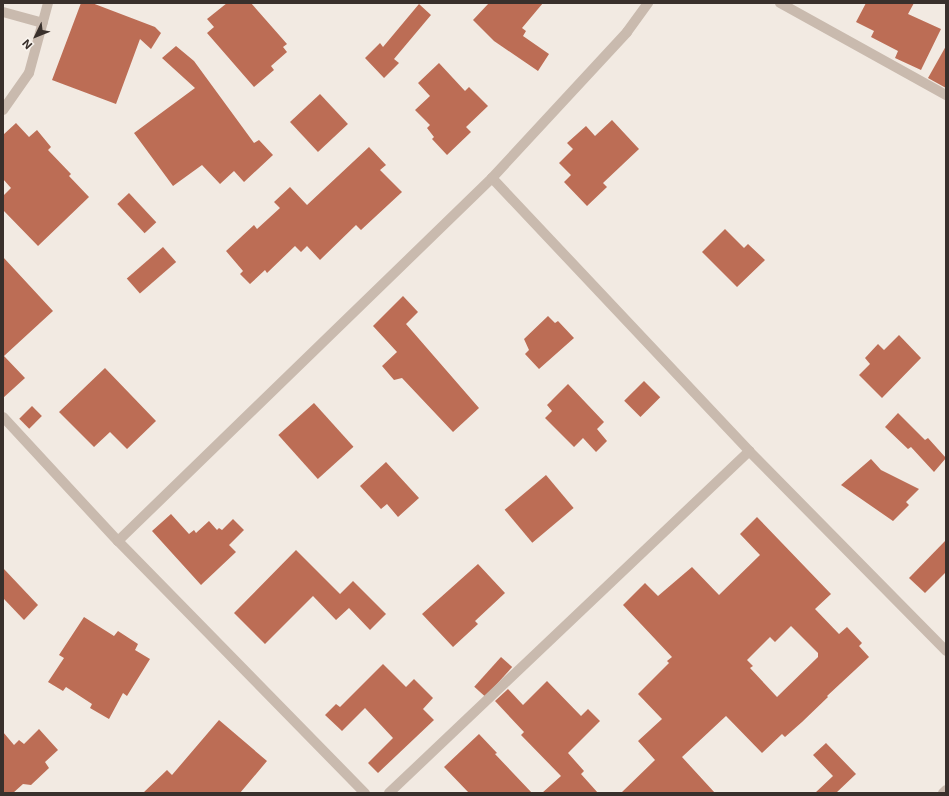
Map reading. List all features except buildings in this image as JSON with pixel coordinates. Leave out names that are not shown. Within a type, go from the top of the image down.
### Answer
[{"type":"street","points":[[3,110],[29,73],[48,3]]},
{"type":"street","points":[[118,542],[492,178],[627,32],[648,3]]},
{"type":"street","points":[[780,3],[946,95]]},
{"type":"street","points":[[3,12],[43,23]]},
{"type":"street","points":[[492,178],[749,451],[946,651]]},
{"type":"street","points":[[3,417],[118,542],[365,793]]},
{"type":"street","points":[[390,793],[749,451]]},
{"type":"street","points":[[943,793],[946,790]]}]
